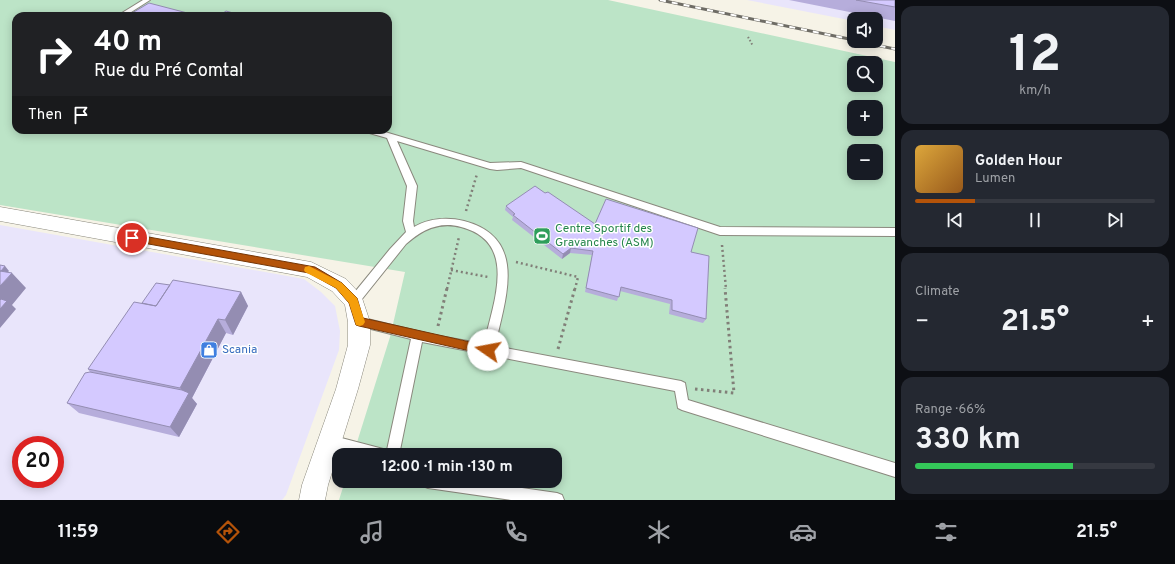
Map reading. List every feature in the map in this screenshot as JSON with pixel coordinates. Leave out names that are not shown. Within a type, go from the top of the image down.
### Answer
[{"type":"street","points":[[0,214],[311,270],[339,285],[354,301],[359,322],[359,345],[347,389],[311,495]]},
{"type":"lane","points":[[127,12],[147,0]]},
{"type":"lane","points":[[382,134],[497,168],[521,165],[720,231],[895,232]]},
{"type":"lane","points":[[391,137],[412,186],[408,221],[411,232]]},
{"type":"lane","points":[[354,301],[394,249],[411,232],[426,224],[448,221],[463,223],[478,228],[488,235],[496,245],[502,258],[503,274],[488,350]]},
{"type":"lane","points":[[359,322],[434,340],[681,387],[682,404],[895,470]]},
{"type":"lane","points":[[394,448],[418,335]]},
{"type":"lane","points":[[330,441],[356,448]]},
{"type":"lane","points":[[476,488],[557,500]]},
{"type":"path","points":[[748,38],[753,46]]},
{"type":"path","points":[[434,340],[463,223],[480,164]]},
{"type":"path","points":[[681,387],[734,393],[720,231]]},
{"type":"path","points":[[451,270],[493,278],[495,267],[492,260],[502,258],[578,277],[554,364]]},
{"type":"shaded area","points":[[747,0],[895,0],[895,30],[883,27],[883,12],[847,12],[847,20]]},
{"type":"shaded area","points":[[0,225],[304,279],[321,292],[335,306],[340,331],[339,350],[286,495],[282,500],[0,500]]},
{"type":"green space","name":"Centre Sportif des Gravanches (ASM)","points":[[0,0],[608,0],[867,56],[847,56],[847,92],[883,92],[883,59],[895,62],[895,500],[339,500],[343,488],[562,488],[562,448],[355,448],[390,337],[405,272],[0,205]]},
{"type":"building","points":[[856,0],[895,0],[895,7]]},
{"type":"building","points":[[149,3],[184,12],[134,12]]},
{"type":"building","points":[[535,186],[545,193],[548,192],[595,224],[606,199],[698,228],[691,252],[709,256],[706,319],[672,310],[672,300],[621,287],[619,297],[586,288],[593,251],[571,248],[563,254],[513,215],[515,214],[506,206]]},
{"type":"building","points":[[0,265],[5,266],[1,271],[0,271]]},
{"type":"building","points":[[0,271],[12,273],[0,286]]},
{"type":"building","points":[[173,280],[241,292],[225,320],[218,319],[180,388],[88,369],[134,302],[156,306]]},
{"type":"building","points":[[156,283],[170,285],[156,306],[142,303]]},
{"type":"building","points":[[0,300],[7,301],[0,309]]},
{"type":"building","points":[[90,372],[182,390],[189,393],[170,427],[67,403],[85,373]]},
{"type":"railway","points":[[660,0],[847,39]]},
{"type":"railway","points":[[883,47],[895,49]]},
{"type":"slow traffic","points":[[309,270],[339,285],[354,301],[360,322]]},
{"type":"place","name":"Centre Sportif des Gravanches (ASM)","points":[[542,236]]},
{"type":"place","name":"Scania","points":[[209,350]]},
{"type":"route","points":[[132,238],[311,270],[339,285],[354,301],[359,322],[398,330],[434,340],[488,350]]}]
